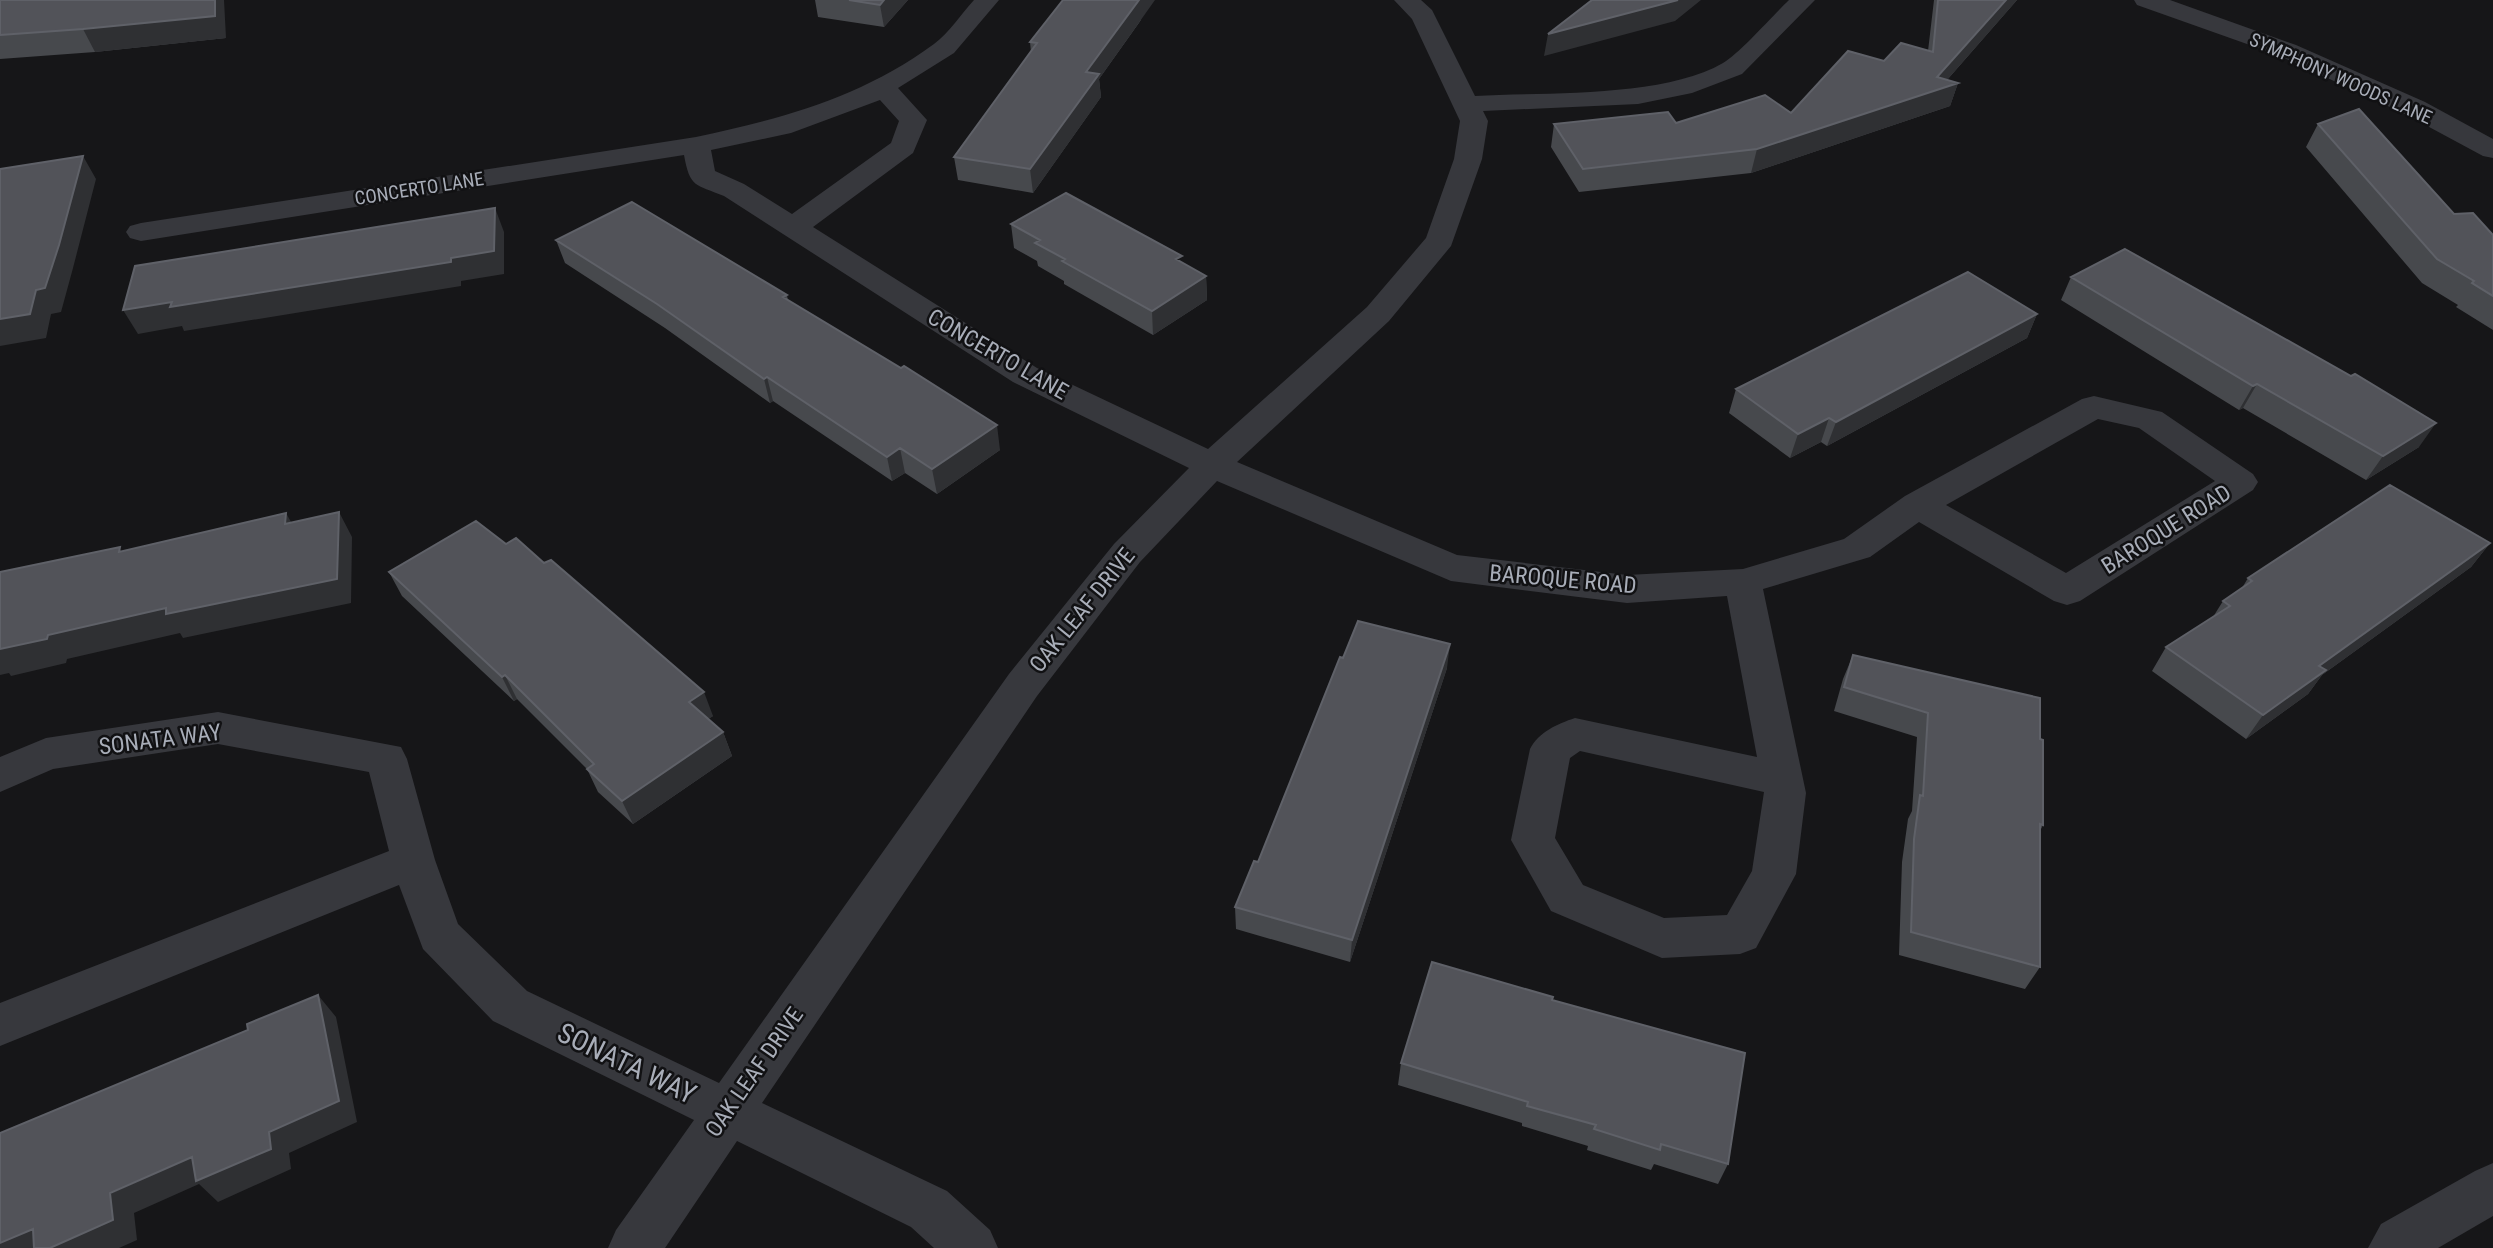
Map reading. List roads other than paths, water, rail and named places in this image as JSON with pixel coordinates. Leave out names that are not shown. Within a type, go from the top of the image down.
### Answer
[{"type":"street","name":"CONCERTO LANE","points":[[141,232],[696,145],[781,127],[866,97],[945,48],[988,0]]},
{"type":"street","name":"OAK LEAF DRIVE","points":[[634,1248],[1023,685],[1127,553],[1212,465],[1378,314],[1440,240],[1468,159],[1474,121],[1423,15],[1406,0]]},
{"type":"street","points":[[1467,104],[1638,96],[1683,88],[1733,68],[1803,0]]},
{"type":"street","name":"SYMPHONY WOODS LANE","points":[[2146,0],[2287,50],[2415,108],[2493,150]]},
{"type":"street","points":[[792,228],[902,147],[914,120],[882,87]]},
{"type":"street","name":"CONCERTO LANE","points":[[696,145],[702,176],[734,190],[1025,375],[1212,465]]},
{"type":"street","name":"BAROQUE ROAD","points":[[1212,465],[1451,568],[1627,589],[1743,582],[1857,548],[1918,505],[2094,407],[2150,420],[2240,482],[2067,591],[1918,505]]},
{"type":"street","points":[[1743,582],[1785,793],[1774,874],[1740,934],[1662,938],[1567,898],[1533,840],[1551,749],[1575,734],[1781,779]]},
{"type":"street","name":"SONATA WAY","points":[[0,775],[46,754],[218,728],[386,759],[413,860],[439,935],[510,1006],[929,1209],[972,1248]]},
{"type":"street","points":[[0,1025],[413,860]]},
{"type":"street","points":[[2394,1248],[2399,1242],[2493,1188]]}]
